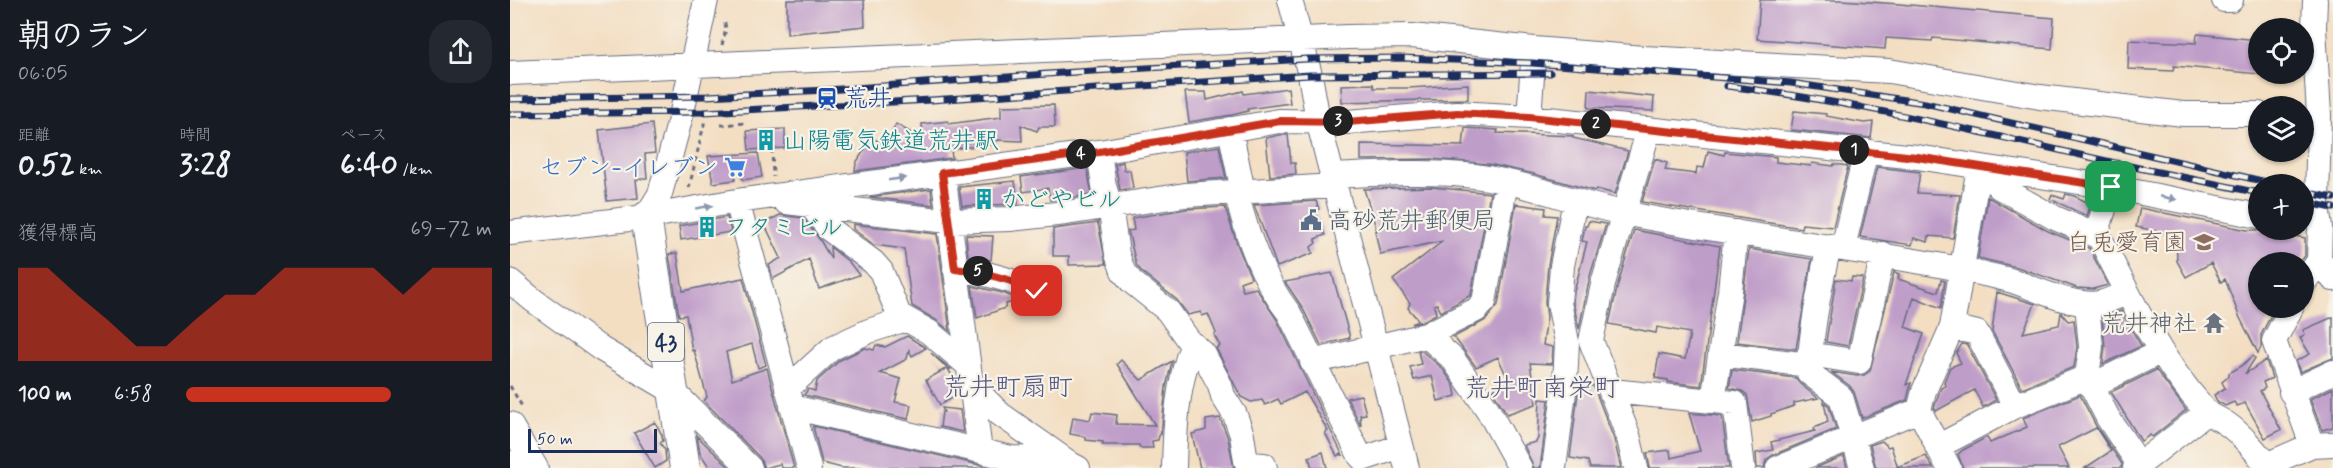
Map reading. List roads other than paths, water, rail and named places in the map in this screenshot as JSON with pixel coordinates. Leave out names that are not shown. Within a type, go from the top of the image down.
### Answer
[{"type":"main road","name":"43","points":[[646,217],[685,468]]},
{"type":"street","points":[[646,217],[660,194],[682,112],[706,0]]},
{"type":"street","points":[[1230,129],[1248,237],[1272,288],[1289,313],[1360,456],[1363,459],[1404,457],[1318,120],[1310,75],[1290,0]]},
{"type":"street","points":[[2224,0],[2231,0]]},
{"type":"street","points":[[2314,99],[2323,28],[2315,0]]},
{"type":"street","points":[[510,73],[1412,36],[1534,50],[1889,71],[2040,97],[2171,112],[2248,114]]},
{"type":"street","points":[[1529,117],[1534,50]]},
{"type":"street","points":[[510,233],[646,217],[737,201],[768,190],[942,173],[1099,152],[1280,121],[1347,122],[1457,113],[1529,117],[1866,152],[2111,187],[2248,214]]},
{"type":"street","points":[[1636,468],[1628,435],[1592,343],[1592,330],[1623,213],[1649,129]]},
{"type":"street","points":[[2314,151],[2319,228],[2326,270]]},
{"type":"street","points":[[1099,152],[1117,254],[1123,271],[1137,286],[1168,311],[1193,344],[1203,353],[1220,385],[1223,396],[1235,415],[1242,435],[1246,461],[1249,464],[1264,465],[1265,468]]},
{"type":"street","points":[[1862,468],[1841,397],[1809,374],[1809,360],[1817,298],[1866,152]]},
{"type":"street","points":[[1986,168],[1999,187],[2055,218],[2099,237]]},
{"type":"street","points":[[1949,468],[1918,410],[1924,390],[1952,327],[1960,269],[1986,168]]},
{"type":"street","points":[[942,173],[980,451]]},
{"type":"street","points":[[768,190],[812,207],[948,221],[1010,219],[1185,195],[1240,192],[1405,173],[1465,175],[1506,182],[1623,213],[1882,254],[1960,269],[2013,281],[2045,294],[2087,304],[2105,303],[2126,293]]},
{"type":"street","points":[[1312,362],[1426,335],[1476,310],[1484,302],[1506,182]]},
{"type":"street","points":[[2111,187],[2097,232],[2126,293],[2160,352],[2206,412],[2229,425],[2267,467],[2323,445],[2291,392],[2274,341],[2286,318]]},
{"type":"street","points":[[737,201],[809,468]]},
{"type":"street","points":[[1554,468],[1565,385],[1567,344],[1558,303],[1562,266],[1575,201]]},
{"type":"street","points":[[812,207],[829,230],[873,262],[881,271],[899,315],[929,332],[969,375],[1000,414],[1068,465]]},
{"type":"street","points":[[1713,401],[1736,232]]},
{"type":"street","points":[[1720,354],[1858,362],[1882,254]]},
{"type":"street","points":[[955,269],[981,271],[1005,277],[1037,291]]},
{"type":"street","points":[[510,281],[601,349],[674,392],[750,468]]},
{"type":"street","points":[[2087,304],[2091,347],[2089,382],[2137,466],[2206,412]]},
{"type":"street","points":[[790,398],[832,348],[906,319]]},
{"type":"street","points":[[1952,327],[1977,333],[2015,406]]},
{"type":"street","points":[[1426,335],[1453,359],[1488,410],[1520,468]]},
{"type":"street","points":[[1567,344],[1592,343]]},
{"type":"street","points":[[1174,468],[1180,386],[1185,363],[1193,344]]},
{"type":"street","points":[[1937,447],[2015,406],[2089,382],[2160,352]]},
{"type":"street","points":[[2291,392],[2333,372]]},
{"type":"street","points":[[1611,391],[1735,403],[1743,468]]},
{"type":"street","points":[[790,398],[980,451],[1011,458],[1068,465]]},
{"type":"street","points":[[1778,468],[1804,463],[1854,436],[1918,410]]},
{"type":"street","points":[[510,424],[536,468]]},
{"type":"street","points":[[510,463],[513,468]]},
{"type":"railway","points":[[510,99],[707,96],[827,90],[1076,72],[1307,59],[1402,58],[1532,63],[1791,83],[1925,103],[2248,178]]},
{"type":"railway","points":[[510,114],[704,112],[931,100],[1310,75],[1550,73]]},
{"type":"railway","points":[[1727,86],[1876,110],[2248,191]]},
{"type":"railway","points":[[2314,194],[2333,198]]},
{"type":"railway","points":[[2314,204],[2333,208]]},
{"type":"place","name":"荒井","points":[[827,98]]},
{"type":"place","name":"山陽電気鉄道荒井駅","points":[[766,140]]},
{"type":"place","name":"セブン-イレブン","points":[[735,167]]},
{"type":"place","name":"かどやビル","points":[[984,199]]},
{"type":"place","name":"高砂荒井郵便局","points":[[1311,220]]},
{"type":"place","name":"フタミビル","points":[[707,227]]},
{"type":"place","name":"白兎愛育園","points":[[2204,242]]},
{"type":"place","name":"荒井神社","points":[[2214,323]]},
{"type":"district","name":"荒井町扇町","points":[[1008,386]]},
{"type":"district","name":"荒井町南栄町","points":[[1542,387]]}]
